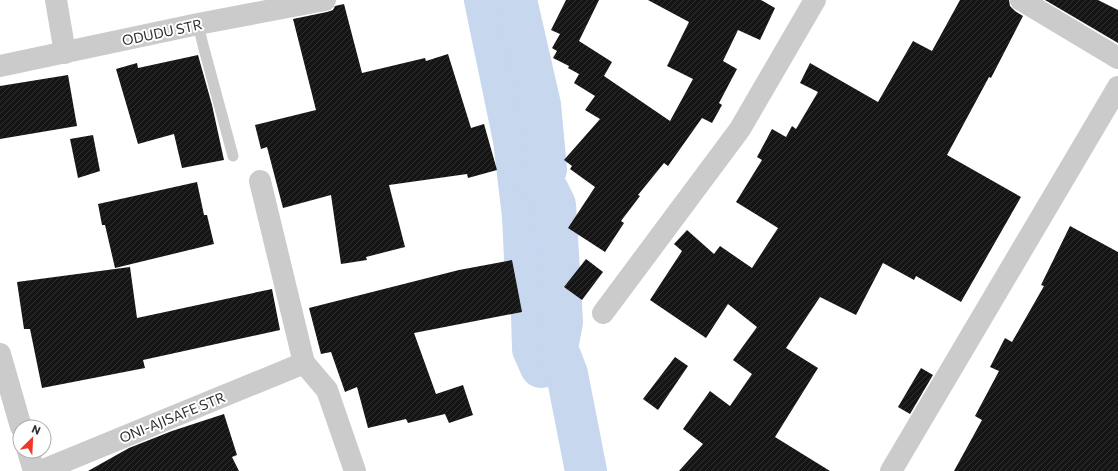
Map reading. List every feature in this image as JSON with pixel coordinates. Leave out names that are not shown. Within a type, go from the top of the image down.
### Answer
[{"type":"street","points":[[56,0],[65,53]]},
{"type":"street","name":"ODUDU STR","points":[[0,66],[198,24],[325,0]]},
{"type":"street","points":[[603,313],[740,129],[815,0]]},
{"type":"street","points":[[1022,0],[1118,58]]},
{"type":"street","points":[[891,471],[1118,87]]},
{"type":"street","points":[[260,181],[304,363],[327,390],[355,471]]},
{"type":"street","points":[[0,354],[19,419]]},
{"type":"street","name":"ONI-AJISAFE STR","points":[[41,471],[304,363]]},
{"type":"street","points":[[30,459],[34,471]]},
{"type":"lane","points":[[198,24],[202,45],[233,156]]},
{"type":"building","points":[[566,0],[599,0],[579,41],[612,62],[604,76],[670,121],[693,79],[667,66],[689,22],[648,0],[761,0],[775,8],[760,40],[738,30],[723,61],[737,69],[719,103],[722,105],[712,123],[702,118],[668,166],[664,163],[638,195],[640,196],[621,221],[624,223],[605,252],[568,228],[595,187],[570,169],[572,166],[564,160],[600,119],[585,110],[595,96],[574,83],[579,74],[568,68],[569,66],[553,58],[557,51],[552,48],[560,34],[551,30]]},
{"type":"building","points":[[960,0],[1009,0],[1010,6],[1023,16],[991,78],[989,77],[947,155],[1021,197],[961,302],[916,276],[914,280],[883,263],[856,315],[820,297],[786,348],[818,368],[775,437],[830,471],[679,471],[703,444],[683,429],[710,391],[730,406],[752,374],[733,360],[757,327],[728,304],[706,338],[650,300],[682,251],[674,244],[687,230],[714,254],[720,246],[752,268],[778,228],[736,202],[762,160],[757,157],[772,129],[786,137],[792,126],[796,129],[818,92],[800,83],[810,63],[878,102],[913,41],[932,51]]},
{"type":"building","points":[[1045,0],[1098,0],[1118,10],[1118,43]]},
{"type":"building","points":[[344,4],[362,73],[425,58],[426,61],[448,54],[471,128],[484,124],[497,170],[468,178],[467,174],[389,185],[405,247],[366,257],[367,260],[341,264],[331,195],[283,208],[267,147],[261,149],[255,125],[316,110],[293,19],[327,12],[333,10],[335,6]]},
{"type":"building","points":[[198,55],[212,105],[224,160],[182,168],[174,134],[138,144],[116,69],[137,63],[138,68]]},
{"type":"building","points":[[68,75],[77,126],[0,139],[0,86]]},
{"type":"building","points":[[93,135],[100,171],[78,178],[70,139]]},
{"type":"building","points":[[197,182],[204,215],[207,215],[214,244],[115,268],[105,225],[102,225],[98,204]]},
{"type":"building","points":[[1070,226],[1118,252],[1118,471],[954,471],[982,420],[975,416],[999,371],[990,367],[1005,338],[1012,342],[1044,286],[1041,285]]},
{"type":"building","points":[[586,259],[603,272],[582,300],[564,287]]},
{"type":"building","points":[[512,260],[522,312],[414,333],[436,394],[463,385],[473,415],[449,423],[445,414],[408,423],[406,419],[368,428],[357,387],[345,392],[331,352],[321,354],[309,308],[459,270]]},
{"type":"building","points":[[130,267],[137,318],[272,289],[280,330],[143,360],[145,368],[42,388],[30,329],[24,329],[17,282]]},
{"type":"building","points":[[675,357],[688,366],[658,410],[643,399]]},
{"type":"building","points":[[921,368],[933,375],[910,414],[898,407]]},
{"type":"building","points":[[224,414],[237,455],[232,457],[239,471],[88,471],[129,448],[172,431]]},
{"type":"waterway","points":[[485,0],[514,140],[523,216],[525,258],[532,314],[533,349],[541,367]]},
{"type":"waterway","points":[[516,0],[540,105],[546,169],[538,180],[548,191],[555,205],[562,322],[557,348],[567,374],[586,471]]}]
